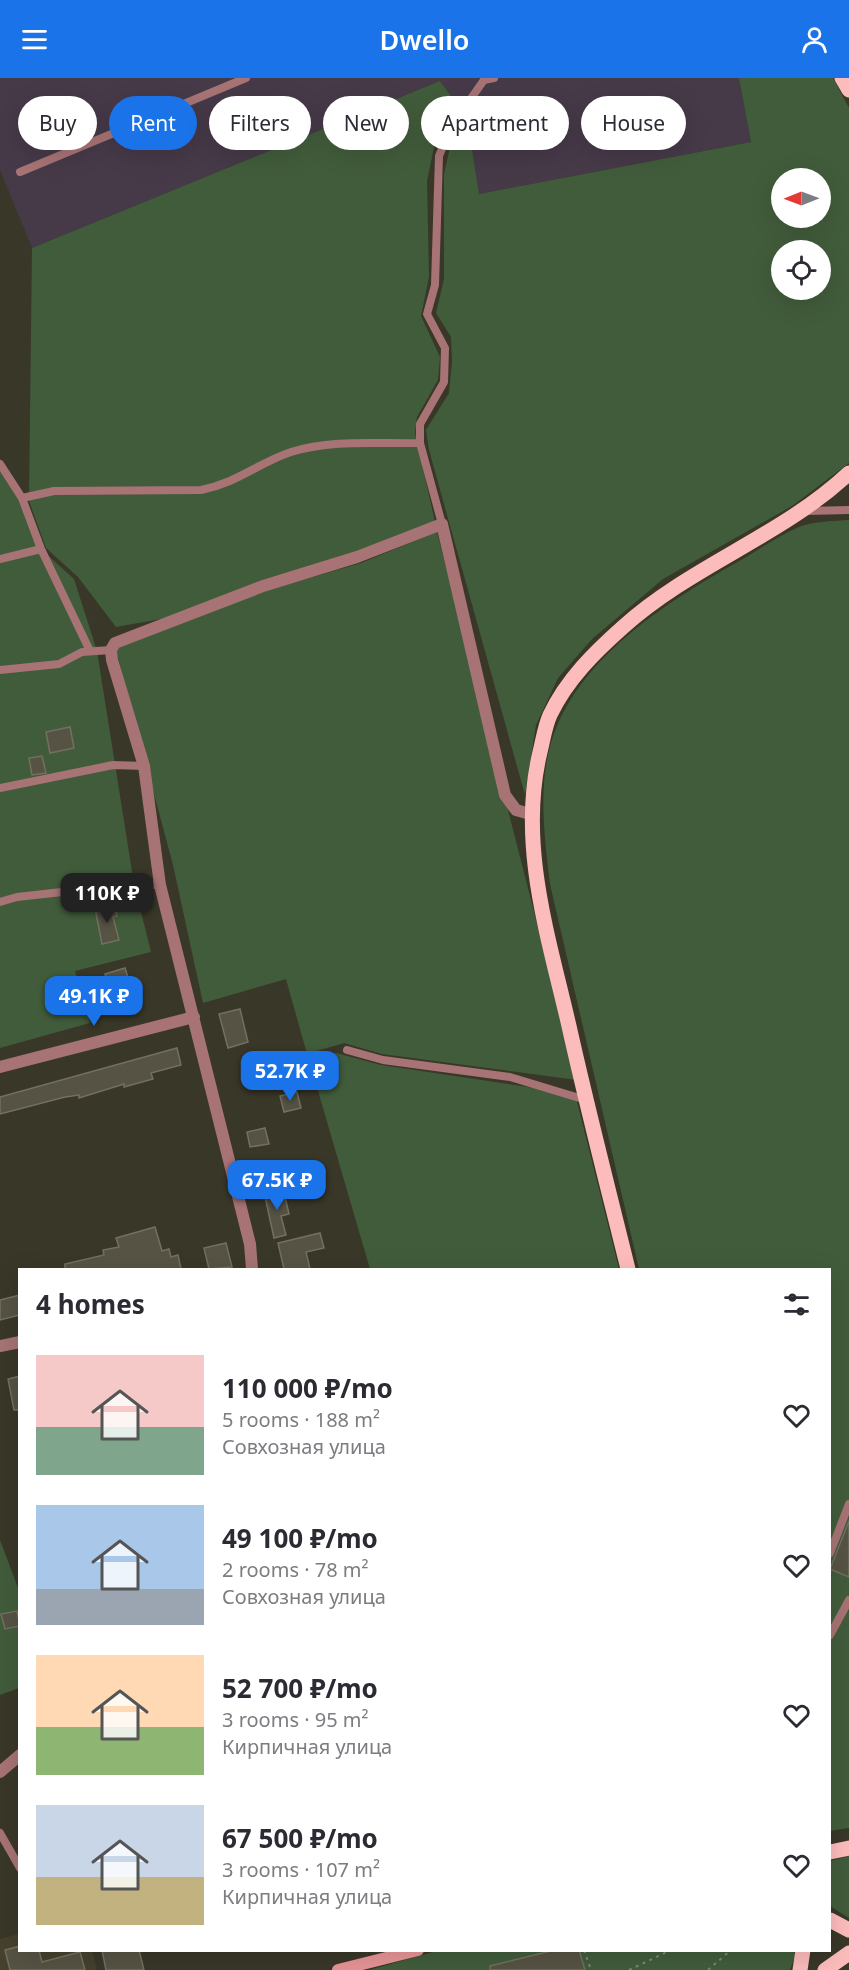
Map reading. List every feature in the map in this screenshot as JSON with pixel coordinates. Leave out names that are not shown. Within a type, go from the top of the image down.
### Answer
[{"type":"main road","points":[[842,78],[849,90]]},
{"type":"main road","points":[[628,1268],[542,909],[530,814],[533,780],[549,716],[568,684],[591,657],[670,588],[804,511],[849,473]]},
{"type":"main road","points":[[831,1852],[849,1848]]},
{"type":"main road","points":[[831,1921],[849,1930]]},
{"type":"main road","points":[[338,1970],[410,1952]]},
{"type":"main road","points":[[800,1970],[803,1952]]},
{"type":"main road","points":[[825,1970],[849,1953]]},
{"type":"street","points":[[252,1268],[250,1244],[195,1017],[160,885],[144,766],[111,651],[115,643],[263,586],[357,557],[442,524],[505,795],[516,810],[530,814]]},
{"type":"street","points":[[0,1067],[195,1017]]},
{"type":"street","points":[[0,1346],[18,1342]]},
{"type":"street","points":[[0,1772],[18,1757]]},
{"type":"lane","points":[[20,172],[246,78]]},
{"type":"lane","points":[[442,524],[420,443],[420,424],[444,382],[445,348],[427,314],[435,285],[439,156],[451,127],[483,79],[494,78]]},
{"type":"lane","points":[[22,498],[54,491],[201,490],[225,485],[288,453],[316,445],[420,443]]},
{"type":"lane","points":[[0,464],[22,498],[41,549],[90,651]]},
{"type":"lane","points":[[804,511],[849,510]]},
{"type":"lane","points":[[0,560],[41,549]]},
{"type":"lane","points":[[0,670],[59,664],[82,652],[111,651]]},
{"type":"lane","points":[[0,788],[113,765],[144,766]]},
{"type":"lane","points":[[0,902],[16,897],[134,884],[160,885]]},
{"type":"lane","points":[[347,1050],[383,1060],[510,1077],[586,1100]]},
{"type":"lane","points":[[831,1550],[849,1504]]},
{"type":"lane","points":[[831,1633],[849,1600]]},
{"type":"lane","points":[[0,1833],[18,1864]]},
{"type":"path","points":[[585,1952],[591,1970]]},
{"type":"path","points":[[629,1970],[667,1952]]},
{"type":"path","points":[[708,1970],[729,1952]]},
{"type":"shaded area","points":[[0,78],[739,78],[751,142],[479,194],[472,150],[569,150],[569,96],[451,96],[440,81],[403,96],[323,96],[323,129],[311,134],[311,96],[209,96],[209,150],[271,150],[32,248],[0,170]]},
{"type":"shaded area","points":[[18,1934],[18,1952],[92,1952],[97,1970],[0,1970],[0,1939]]},
{"type":"green space","points":[[739,78],[833,78],[849,108],[849,463],[792,506],[663,579],[592,639],[558,678],[536,725],[525,795],[429,450],[426,430],[449,393],[452,362],[451,337],[436,313],[444,279],[444,174],[449,150],[472,150],[479,194],[751,142]]},
{"type":"green space","points":[[440,81],[451,96],[421,96],[421,150],[434,150],[427,181],[429,277],[421,316],[440,357],[438,380],[417,417],[415,433],[435,522],[355,553],[265,579],[167,618],[116,627],[78,577],[46,548],[29,501],[32,248],[271,150],[311,150],[311,134],[323,129],[323,150],[409,150],[409,96],[403,96]]},
{"type":"green space","points":[[0,464],[22,498],[41,549],[74,579],[97,651],[134,884],[151,952],[75,971],[90,1023],[0,1048]]},
{"type":"green space","points":[[849,520],[849,1828],[831,1831],[831,1268],[639,1268],[550,884],[543,804],[546,764],[557,726],[572,698],[613,648],[693,588],[799,527]]},
{"type":"green space","points":[[437,532],[577,1080],[382,1054],[344,1043],[307,1054],[286,979],[203,1003],[173,865],[117,653],[120,645],[265,591],[361,563]]},
{"type":"green space","points":[[336,1053],[381,1065],[575,1094],[619,1268],[370,1268],[309,1060]]},
{"type":"green space","points":[[0,1540],[18,1588],[18,1688],[0,1695]]},
{"type":"green space","points":[[849,1856],[849,1918],[831,1907],[831,1861]]},
{"type":"green space","points":[[433,1952],[794,1952],[795,1956],[790,1970],[369,1970]]},
{"type":"building","points":[[70,727],[74,748],[50,753],[46,732]]},
{"type":"building","points":[[42,756],[46,773],[32,775],[29,758]]},
{"type":"building","points":[[115,906],[117,916],[113,917],[119,940],[102,944],[95,908]]},
{"type":"building","points":[[125,968],[131,987],[111,994],[105,974]]},
{"type":"building","points":[[240,1009],[248,1042],[228,1048],[219,1014]]},
{"type":"building","points":[[177,1048],[181,1065],[151,1073],[153,1079],[124,1087],[124,1084],[79,1098],[79,1095],[65,1097],[0,1114],[0,1097]]},
{"type":"building","points":[[297,1092],[301,1108],[284,1112],[280,1096]]},
{"type":"building","points":[[265,1128],[269,1144],[250,1147],[247,1132]]},
{"type":"building","points":[[283,1188],[289,1214],[281,1216],[286,1235],[274,1238],[264,1192]]},
{"type":"building","points":[[155,1227],[162,1251],[169,1249],[171,1257],[178,1255],[181,1268],[65,1268],[65,1264],[104,1255],[103,1250],[119,1247],[116,1238]]},
{"type":"building","points":[[320,1233],[324,1248],[306,1252],[310,1268],[284,1268],[278,1243]]},
{"type":"building","points":[[226,1243],[232,1267],[209,1268],[204,1248]]},
{"type":"building","points":[[18,1296],[18,1316],[0,1320],[0,1300]]},
{"type":"building","points":[[18,1376],[18,1410],[14,1410],[8,1379]]},
{"type":"building","points":[[849,1521],[849,1577],[831,1569]]},
{"type":"building","points":[[17,1611],[18,1626],[5,1629],[1,1614]]},
{"type":"building","points":[[18,1947],[18,1952],[40,1952],[42,1962],[80,1952],[85,1970],[10,1970],[5,1950]]},
{"type":"building","points":[[102,1952],[140,1952],[144,1970],[106,1970]]},
{"type":"building","points":[[547,1952],[580,1952],[585,1970],[490,1970],[490,1966]]}]
